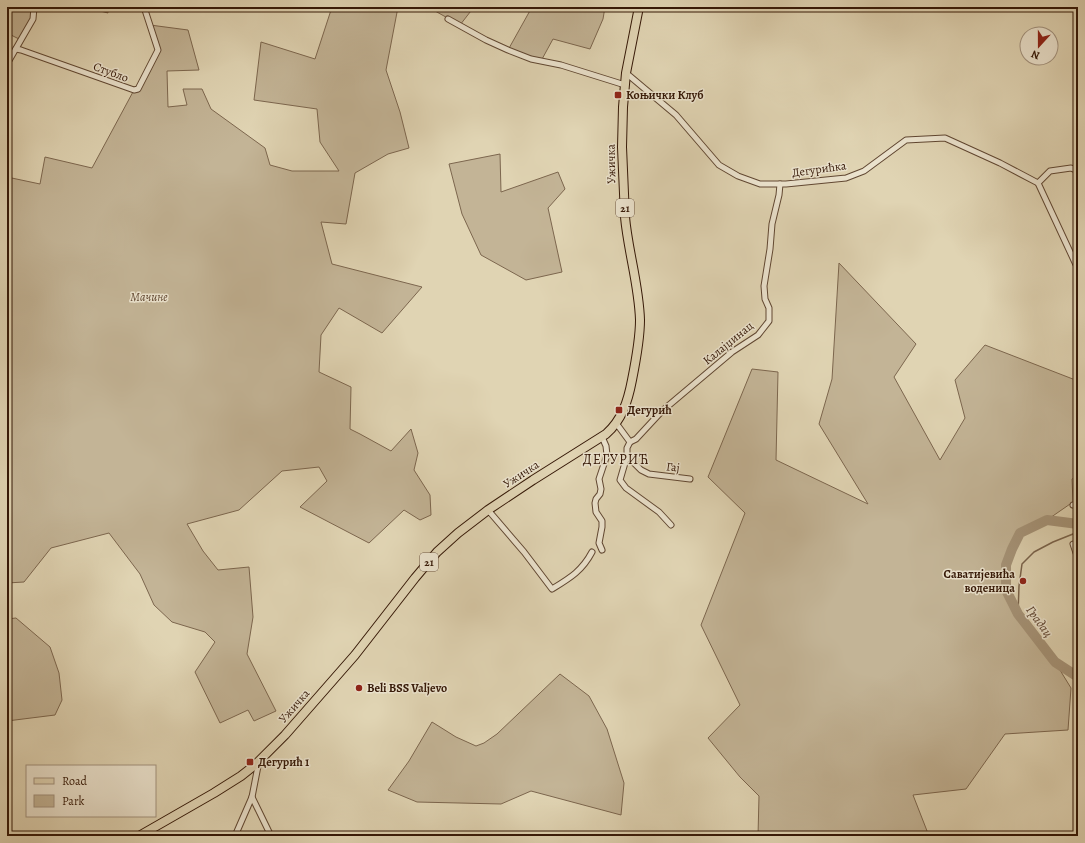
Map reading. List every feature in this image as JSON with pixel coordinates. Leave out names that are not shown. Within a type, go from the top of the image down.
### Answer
[{"type":"main road","name":"Ужичка","points":[[139,836],[228,785],[259,761],[285,735],[355,655],[437,552],[488,510],[602,437],[612,428],[624,410],[638,351],[640,328],[638,304],[626,229],[622,122],[626,73],[639,7]]},
{"type":"street","points":[[7,64],[33,19],[34,7]]},
{"type":"street","name":"Стубло","points":[[16,49],[134,90],[138,89],[158,50],[144,7]]},
{"type":"street","points":[[448,19],[486,40],[531,59],[561,65],[625,85]]},
{"type":"street","name":"Дегурићка","points":[[626,73],[676,115],[719,165],[738,176],[760,184],[780,184],[846,178],[864,171],[906,140],[945,138],[1000,162],[1038,183]]},
{"type":"street","points":[[1078,171],[1070,168],[1050,171],[1038,183],[1078,269]]},
{"type":"street","name":"Калајџинац","points":[[630,442],[636,439],[662,411],[732,352],[758,334],[769,321],[769,308],[765,299],[764,286],[770,249],[772,224],[780,184]]},
{"type":"street","points":[[616,423],[630,442],[620,480],[626,488],[659,512],[671,525]]},
{"type":"street","points":[[602,437],[606,446],[607,455],[599,479],[601,489],[600,494],[595,503],[596,512],[602,521],[599,543],[602,550]]},
{"type":"street","name":"Гај","points":[[627,456],[641,470],[649,474],[690,479]]},
{"type":"street","points":[[488,510],[524,552],[552,589],[579,571],[592,552]]},
{"type":"street","points":[[1073,544],[1078,555]]},
{"type":"street","points":[[235,836],[252,797],[259,761]]},
{"type":"street","points":[[252,797],[272,836]]},
{"type":"green space","points":[[7,7],[34,7],[33,19],[21,40],[7,33]]},
{"type":"green space","points":[[85,7],[107,7],[108,13]]},
{"type":"green space","name":"Мачине","points":[[332,7],[398,7],[386,70],[400,112],[409,148],[388,154],[355,173],[346,224],[321,222],[332,264],[422,287],[382,333],[339,308],[321,335],[319,372],[351,387],[350,429],[391,451],[411,429],[418,453],[414,470],[430,495],[431,515],[420,520],[404,510],[369,543],[300,507],[327,481],[319,467],[282,471],[239,510],[187,524],[203,551],[218,570],[249,567],[253,617],[247,654],[276,711],[254,721],[248,710],[220,723],[195,672],[215,642],[205,632],[172,622],[154,605],[140,574],[109,533],[51,548],[24,582],[7,583],[7,177],[40,184],[45,157],[92,168],[134,90],[138,89],[158,50],[150,25],[188,30],[199,70],[167,71],[168,107],[187,105],[183,89],[202,89],[211,109],[265,148],[270,165],[292,171],[339,171],[320,142],[317,109],[254,100],[261,42],[315,59]]},
{"type":"green space","points":[[428,7],[474,7],[460,25]]},
{"type":"green space","points":[[532,7],[605,7],[603,19],[590,49],[553,39],[541,61],[508,50]]},
{"type":"green space","points":[[500,154],[501,192],[558,172],[565,189],[548,208],[562,272],[526,280],[481,255],[462,214],[449,164]]},
{"type":"green space","points":[[839,263],[916,344],[894,377],[940,460],[965,418],[955,380],[985,345],[1078,381],[1078,476],[1072,479],[1073,502],[1047,520],[1020,533],[1006,565],[1006,590],[1018,614],[1055,662],[1071,688],[1068,730],[1005,734],[966,789],[913,795],[929,836],[758,836],[759,796],[740,777],[708,738],[740,705],[701,625],[745,513],[708,477],[752,369],[778,372],[776,460],[868,504],[819,424],[832,379]]},
{"type":"green space","points":[[16,618],[50,647],[59,673],[62,700],[55,715],[7,721],[7,619]]},
{"type":"green space","points":[[560,674],[589,696],[607,729],[624,783],[621,815],[531,791],[501,804],[417,802],[388,790],[409,761],[432,722],[456,737],[476,746],[484,743],[497,734]]},
{"type":"waterway","name":"Градац","points":[[1078,524],[1047,520],[1020,533],[1006,565],[1006,590],[1018,614],[1055,662],[1078,677]]},
{"type":"waterway","points":[[1018,614],[1019,586],[1022,564],[1034,552],[1053,542],[1078,532]]},
{"type":"place","name":"Коњички Клуб","points":[[618,95]]},
{"type":"place","name":"Дегурић","points":[[619,410]]},
{"type":"place","name":"Саватијевића воденица","points":[[1023,581]]},
{"type":"place","name":"Beli BSS Valjevo","points":[[359,688]]},
{"type":"place","name":"Дегурић 1","points":[[250,762]]},
{"type":"district","name":"ДЕГУРИЋ","points":[[616,459]]}]
